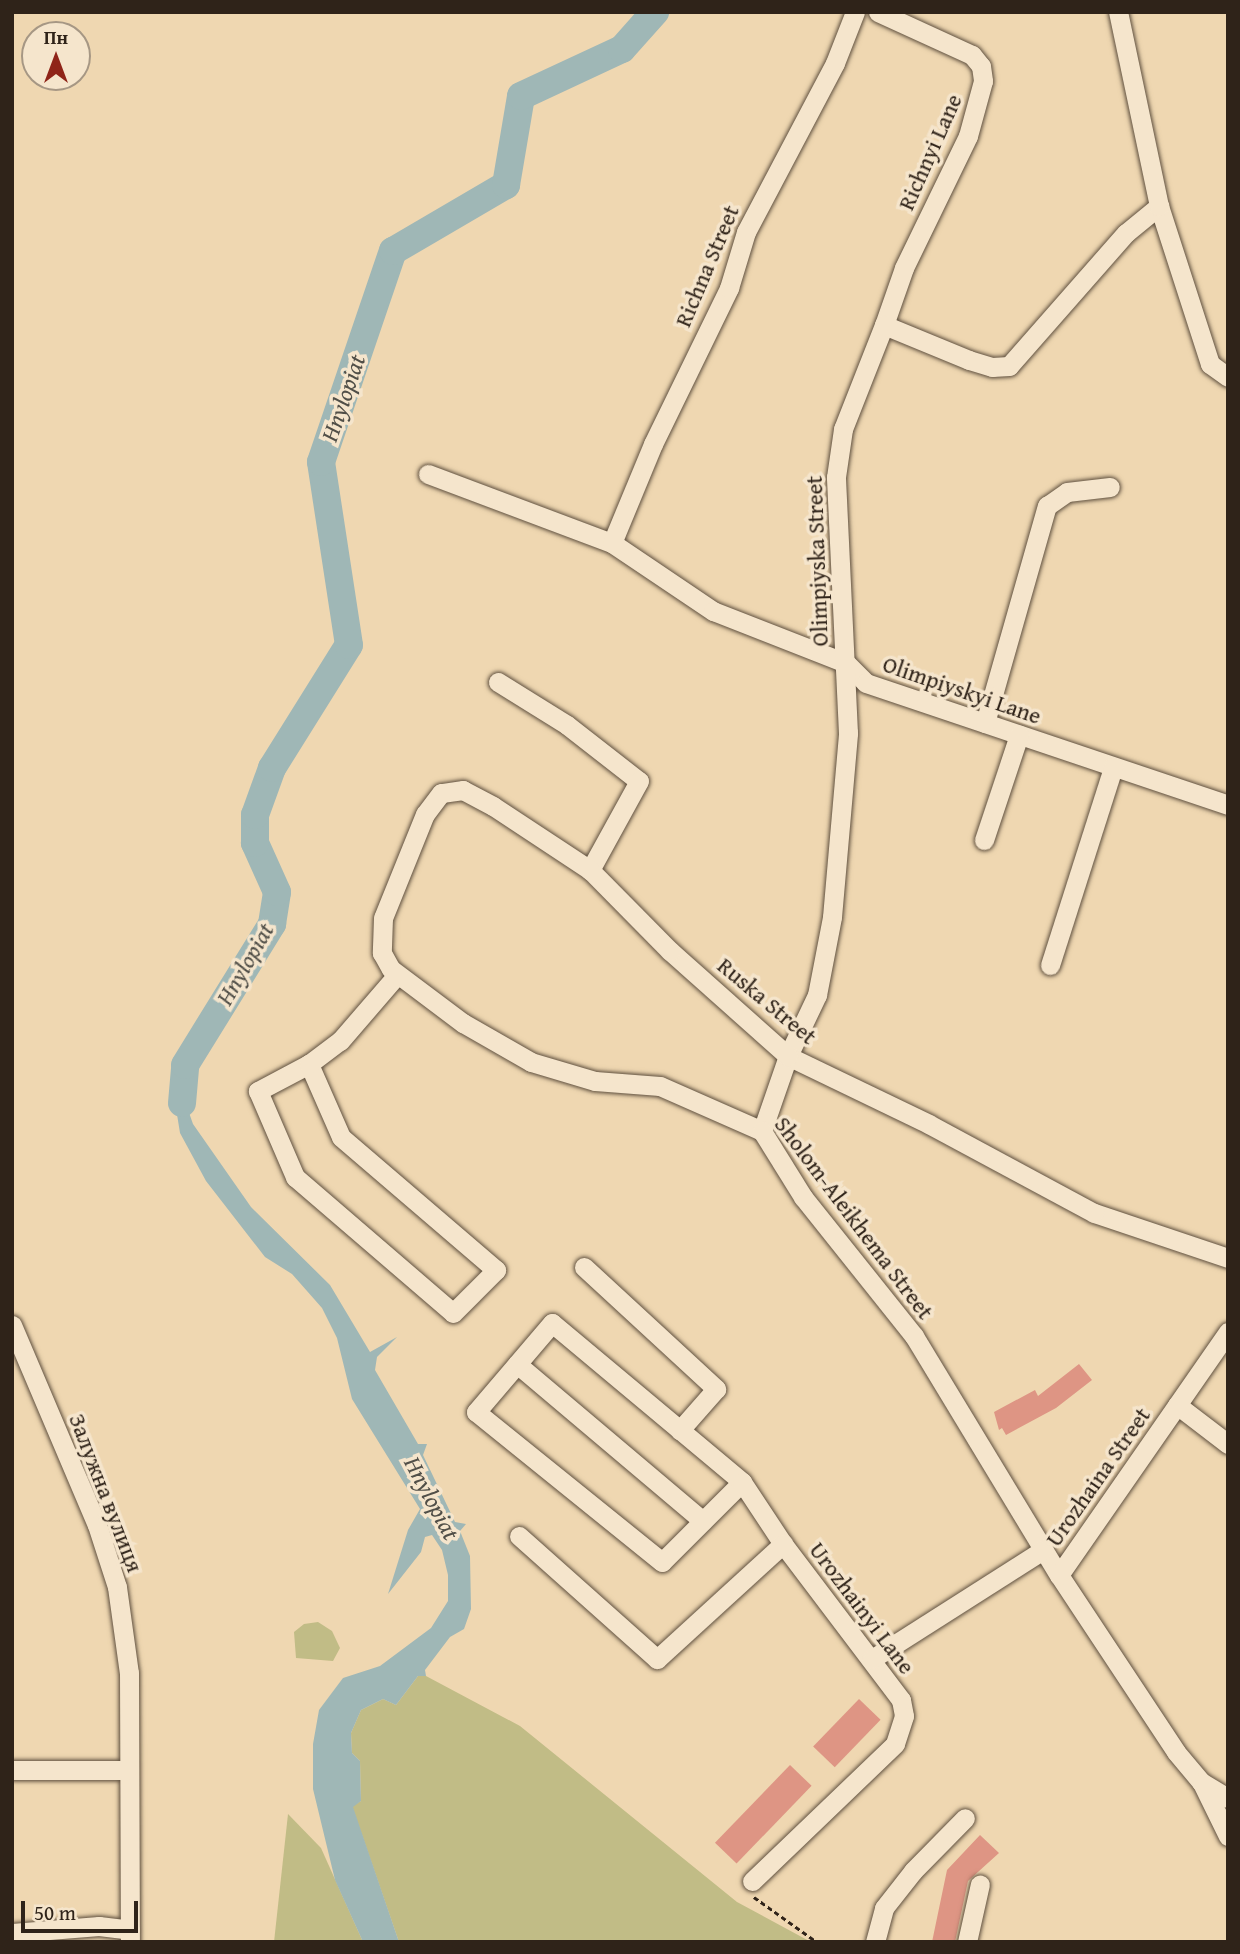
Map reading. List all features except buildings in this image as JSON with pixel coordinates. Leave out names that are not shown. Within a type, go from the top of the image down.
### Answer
[{"type":"street","name":"Richna Street","points":[[612,543],[653,444],[729,288],[746,232],[835,63],[855,12]]},
{"type":"street","name":"Richnyi Lane","points":[[878,12],[972,55],[981,66],[984,81],[968,136],[904,268],[884,326]]},
{"type":"street","points":[[1118,12],[1159,206],[1210,363],[1228,377]]},
{"type":"street","points":[[884,326],[969,360],[992,367],[1009,366],[1126,233],[1159,206]]},
{"type":"street","name":"Olimpiyska Street","points":[[762,1131],[788,1056],[817,995],[827,957],[844,801],[846,663],[836,477],[842,429],[884,326]]},
{"type":"street","name":"Olimpiyskyi Lane","points":[[428,474],[612,543],[713,611],[846,663],[866,683],[1228,805]]},
{"type":"street","points":[[985,723],[1046,506],[1067,492],[1110,487]]},
{"type":"street","points":[[498,682],[567,725],[639,781],[590,870]]},
{"type":"street","points":[[984,840],[1019,735]]},
{"type":"street","points":[[1051,965],[1113,768]]},
{"type":"street","name":"Sholom-Aleikhema Street","points":[[590,870],[525,824],[473,795],[463,790],[441,793],[425,814],[383,918],[382,953],[397,975],[463,1023],[531,1062],[595,1081],[660,1086],[762,1131],[803,1197],[914,1336],[1043,1550],[1176,1752],[1201,1782],[1228,1798]]},
{"type":"street","name":"Ruska Street","points":[[590,870],[670,951],[788,1056],[929,1124],[1094,1213],[1228,1258]]},
{"type":"street","points":[[309,1064],[341,1137],[496,1270],[453,1313],[295,1177],[258,1091],[309,1064],[340,1041],[397,975]]},
{"type":"street","points":[[584,1266],[716,1389],[680,1430]]},
{"type":"street","name":"Urozhainyi Lane","points":[[517,1364],[552,1323],[742,1482],[783,1544],[901,1700],[902,1731],[895,1744],[752,1881]]},
{"type":"street","name":"Залужна вулиця","points":[[12,1325],[97,1525],[117,1587],[129,1673],[127,1770],[130,1936]]},
{"type":"street","name":"Urozhaina Street","points":[[1059,1575],[1228,1332]]},
{"type":"street","points":[[703,1521],[517,1364],[476,1412],[662,1562],[703,1521],[742,1482]]},
{"type":"street","name":"Urozhaina Street","points":[[1177,1405],[1228,1444]]},
{"type":"street","points":[[519,1536],[657,1659],[783,1544]]},
{"type":"street","points":[[872,1659],[1043,1550]]},
{"type":"street","points":[[12,1770],[127,1770]]},
{"type":"street","points":[[1201,1782],[1228,1836]]},
{"type":"street","points":[[875,1942],[884,1908],[913,1871],[965,1818]]},
{"type":"street","points":[[967,1942],[980,1884]]},
{"type":"street","points":[[12,1933],[99,1926],[130,1936]]},
{"type":"path","points":[[752,1881],[745,1891],[817,1942]]},
{"type":"shaded area","points":[[318,1622],[332,1631],[340,1648],[333,1661],[296,1658],[294,1632],[304,1624]]},
{"type":"shaded area","points":[[418,1676],[426,1676],[520,1726],[737,1902],[811,1942],[399,1942],[352,1806],[361,1801],[360,1761],[352,1753],[351,1733],[361,1710],[383,1699],[396,1705]]},
{"type":"shaded area","points":[[288,1814],[321,1848],[363,1942],[274,1942]]},
{"type":"water","points":[[185,1065],[187,1107],[193,1124],[251,1207],[330,1285],[370,1352],[397,1337],[377,1357],[375,1370],[418,1444],[427,1444],[423,1455],[455,1522],[466,1524],[460,1531],[470,1556],[471,1609],[464,1629],[450,1637],[425,1670],[426,1676],[418,1676],[396,1705],[383,1699],[361,1710],[351,1733],[352,1753],[360,1761],[361,1801],[353,1807],[399,1942],[363,1942],[335,1880],[313,1789],[313,1744],[319,1710],[343,1678],[380,1666],[431,1628],[448,1601],[448,1575],[442,1550],[432,1535],[425,1537],[421,1552],[388,1594],[408,1530],[420,1509],[352,1399],[337,1338],[322,1308],[292,1274],[265,1257],[206,1181],[180,1133],[174,1096]]},
{"type":"waterway","name":"Hnylopiat","points":[[182,1103],[185,1065],[272,924],[277,892],[255,843],[255,815],[272,768],[349,645],[321,462],[393,251],[506,185],[521,96],[622,49],[655,12]]}]
